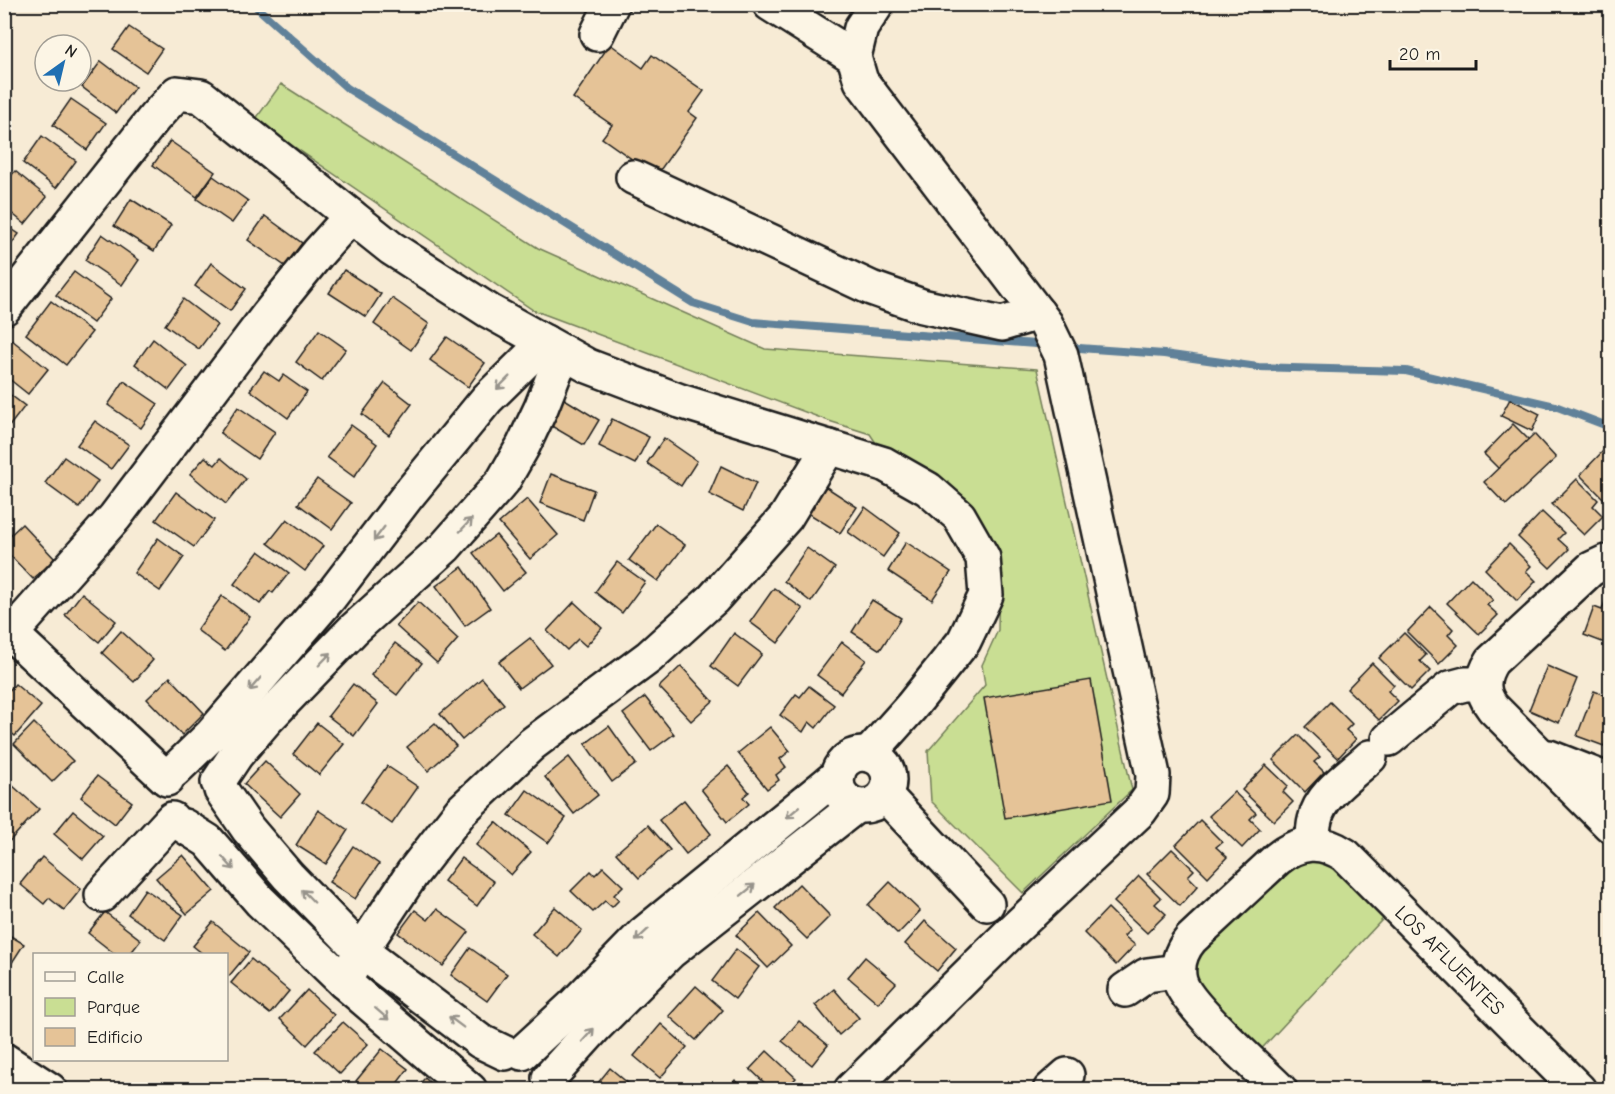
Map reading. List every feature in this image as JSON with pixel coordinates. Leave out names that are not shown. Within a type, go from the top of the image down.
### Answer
[{"type":"street","points":[[597,34],[612,4]]},
{"type":"street","points":[[770,4],[854,57]]},
{"type":"street","points":[[851,1089],[1008,935],[1140,811],[1152,794],[1153,775],[1050,334],[861,81],[854,57],[861,28],[877,4]]},
{"type":"street","points":[[4,308],[155,117],[177,93],[201,96],[391,248],[489,311],[588,366],[680,401],[884,464],[928,489],[959,516],[983,558],[986,595],[964,641],[868,755]]},
{"type":"street","points":[[633,177],[871,288],[922,306],[1050,334]]},
{"type":"street","points":[[171,775],[8,630],[91,546],[255,332],[318,253],[351,216]]},
{"type":"street","points":[[470,1089],[344,981],[260,901],[208,842],[167,816],[161,797],[162,787],[212,734],[344,579],[446,447],[487,399],[554,347]]},
{"type":"street","points":[[178,823],[194,827],[212,819],[218,812],[221,802],[219,786],[236,755],[266,720],[353,630],[445,547],[503,481],[541,408],[554,347]]},
{"type":"street","points":[[344,981],[412,874],[461,812],[532,744],[649,657],[712,599],[786,517],[829,447]]},
{"type":"street","points":[[1611,562],[1591,569],[1492,662],[1487,669],[1483,684],[1484,693],[1493,708],[1611,825]]},
{"type":"street","points":[[344,579],[377,609]]},
{"type":"street","points":[[1280,1089],[1185,994],[1178,971],[1179,959],[1184,948],[1287,851],[1299,845],[1312,843],[1315,819],[1320,806],[1380,748],[1450,688],[1465,684],[1483,684]]},
{"type":"street","points":[[1536,752],[1611,781]]},
{"type":"street","points":[[475,1089],[475,1081],[480,1070],[488,1061],[513,1053],[572,1007],[643,934],[710,900],[871,800],[888,784],[888,775],[884,766],[877,759],[868,755],[858,755],[842,765],[837,784],[840,794],[847,801],[871,800],[987,904]]},
{"type":"street","points":[[171,775],[184,767],[194,766],[212,775],[248,829],[288,876],[361,951],[480,1041],[537,1062],[550,1084],[596,1026],[670,952],[710,900],[838,774]]},
{"type":"street","points":[[102,894],[178,823]]},
{"type":"street","name":"LOS AFLUENTES","points":[[1312,843],[1324,844],[1345,855],[1579,1089]]},
{"type":"street","points":[[1125,990],[1147,975],[1178,971]]},
{"type":"street","points":[[4,1060],[50,1089]]},
{"type":"green space","points":[[281,84],[538,248],[765,349],[1037,369],[1132,790],[1023,893],[931,801],[928,751],[985,685],[982,665],[998,630],[999,564],[979,517],[943,484],[880,449],[870,434],[829,421],[533,310],[255,120]]},
{"type":"green space","points":[[1312,848],[1393,908],[1253,1058],[1191,996],[1189,950]]},
{"type":"building","points":[[129,27],[162,49],[146,72],[113,49]]},
{"type":"building","points":[[610,44],[643,68],[652,55],[704,91],[689,112],[697,118],[656,176],[602,138],[612,125],[573,98]]},
{"type":"building","points":[[101,61],[135,87],[116,113],[90,93],[93,93],[93,72]]},
{"type":"building","points":[[71,99],[106,123],[87,150],[53,125]]},
{"type":"building","points":[[42,136],[76,161],[56,188],[23,163]]},
{"type":"building","points":[[170,141],[215,172],[197,197],[153,165]]},
{"type":"building","points":[[15,171],[47,197],[25,224],[4,207],[4,184]]},
{"type":"building","points":[[213,176],[248,201],[232,223],[197,199]]},
{"type":"building","points":[[131,199],[171,225],[154,251],[114,226]]},
{"type":"building","points":[[265,216],[302,243],[285,266],[248,240]]},
{"type":"building","points":[[4,224],[19,234],[4,254]]},
{"type":"building","points":[[102,234],[139,260],[122,285],[85,260]]},
{"type":"building","points":[[211,263],[246,289],[230,311],[195,286]]},
{"type":"building","points":[[344,270],[381,294],[366,317],[329,293]]},
{"type":"building","points":[[74,272],[111,299],[93,323],[56,295]]},
{"type":"building","points":[[392,298],[429,324],[411,350],[374,324]]},
{"type":"building","points":[[183,299],[217,325],[199,349],[165,325]]},
{"type":"building","points":[[51,301],[92,332],[66,365],[26,334]]},
{"type":"building","points":[[319,330],[346,349],[322,381],[296,362]]},
{"type":"building","points":[[447,337],[485,363],[468,387],[430,360]]},
{"type":"building","points":[[153,339],[187,366],[169,390],[135,364]]},
{"type":"building","points":[[12,340],[48,369],[28,394],[4,375],[4,349]]},
{"type":"building","points":[[264,371],[279,381],[283,375],[307,392],[288,418],[250,390]]},
{"type":"building","points":[[124,381],[158,404],[141,428],[108,405]]},
{"type":"building","points":[[385,383],[412,404],[389,435],[362,414]]},
{"type":"building","points":[[4,390],[25,406],[4,433]]},
{"type":"building","points":[[563,398],[599,420],[584,445],[548,424]]},
{"type":"building","points":[[1510,399],[1540,414],[1532,431],[1501,416]]},
{"type":"building","points":[[238,407],[275,432],[257,459],[220,433]]},
{"type":"building","points":[[612,419],[649,437],[635,464],[599,446]]},
{"type":"building","points":[[95,421],[129,445],[111,469],[77,445]]},
{"type":"building","points":[[1513,424],[1529,440],[1499,469],[1484,454]]},
{"type":"building","points":[[351,425],[377,444],[354,477],[327,457]]},
{"type":"building","points":[[1534,434],[1556,458],[1506,505],[1484,482]]},
{"type":"building","points":[[664,438],[697,461],[681,486],[647,463]]},
{"type":"building","points":[[1604,450],[1610,456],[1610,505],[1580,475]]},
{"type":"building","points":[[64,457],[98,481],[79,508],[45,483]]},
{"type":"building","points":[[205,457],[215,465],[221,458],[246,479],[226,504],[190,474]]},
{"type":"building","points":[[721,466],[756,483],[743,511],[709,494]]},
{"type":"building","points":[[551,474],[594,490],[583,520],[540,503]]},
{"type":"building","points":[[317,479],[351,503],[332,529],[298,504]]},
{"type":"building","points":[[1577,479],[1598,500],[1593,506],[1603,516],[1584,535],[1552,504]]},
{"type":"building","points":[[817,481],[857,507],[840,533],[800,508]]},
{"type":"building","points":[[176,492],[214,520],[194,547],[156,520]]},
{"type":"building","points":[[527,499],[558,535],[530,559],[499,523]]},
{"type":"building","points":[[865,507],[900,533],[883,557],[848,532]]},
{"type":"building","points":[[1542,512],[1564,533],[1558,539],[1569,549],[1550,568],[1518,537]]},
{"type":"building","points":[[287,519],[323,546],[305,571],[268,543]]},
{"type":"building","points":[[22,524],[55,559],[33,579],[4,549],[4,541]]},
{"type":"building","points":[[656,524],[685,545],[658,581],[629,560]]},
{"type":"building","points":[[496,535],[526,572],[503,591],[473,553]]},
{"type":"building","points":[[158,538],[184,557],[160,591],[134,573]]},
{"type":"building","points":[[906,542],[951,572],[932,600],[888,571]]},
{"type":"building","points":[[1509,544],[1531,566],[1526,571],[1536,581],[1517,601],[1485,569]]},
{"type":"building","points":[[807,548],[835,568],[811,602],[784,581]]},
{"type":"building","points":[[259,551],[289,573],[273,593],[270,591],[260,604],[234,584]]},
{"type":"building","points":[[617,562],[645,582],[622,613],[595,592]]},
{"type":"building","points":[[462,567],[490,608],[465,626],[436,586]]},
{"type":"building","points":[[1471,578],[1493,600],[1487,605],[1498,615],[1479,634],[1447,603]]},
{"type":"building","points":[[774,588],[803,609],[778,643],[750,622]]},
{"type":"building","points":[[82,593],[116,621],[99,642],[65,615]]},
{"type":"building","points":[[222,596],[250,617],[225,651],[197,630]]},
{"type":"building","points":[[1607,596],[1610,597],[1610,645],[1584,635],[1594,607],[1602,610]]},
{"type":"building","points":[[872,600],[901,618],[880,650],[852,632]]},
{"type":"building","points":[[418,602],[458,639],[437,663],[396,626]]},
{"type":"building","points":[[574,602],[602,628],[586,646],[578,639],[567,650],[547,631]]},
{"type":"building","points":[[1431,607],[1453,629],[1448,635],[1458,645],[1439,664],[1407,632]]},
{"type":"building","points":[[121,631],[153,660],[134,682],[102,653]]},
{"type":"building","points":[[734,633],[762,654],[738,686],[711,666]]},
{"type":"building","points":[[1404,633],[1426,655],[1420,661],[1430,671],[1411,690],[1379,658]]},
{"type":"building","points":[[530,638],[551,664],[519,688],[499,662]]},
{"type":"building","points":[[842,642],[866,660],[841,693],[817,675]]},
{"type":"building","points":[[395,643],[422,663],[397,695],[371,675]]},
{"type":"building","points":[[1372,663],[1394,685],[1388,691],[1398,701],[1379,720],[1347,689]]},
{"type":"building","points":[[681,666],[713,701],[691,721],[659,687]]},
{"type":"building","points":[[1547,666],[1577,679],[1559,723],[1529,710]]},
{"type":"building","points":[[170,677],[204,713],[182,735],[147,699]]},
{"type":"building","points":[[482,678],[504,704],[462,740],[440,714]]},
{"type":"building","points":[[1091,680],[1112,800],[1005,818],[984,698]]},
{"type":"building","points":[[15,684],[41,706],[15,736],[4,727],[4,696]]},
{"type":"building","points":[[353,684],[378,704],[354,736],[328,716]]},
{"type":"building","points":[[809,686],[834,705],[816,728],[809,722],[803,732],[780,715],[796,694],[800,697]]},
{"type":"building","points":[[1594,691],[1610,697],[1610,729],[1604,746],[1577,736]]},
{"type":"building","points":[[645,697],[674,734],[651,751],[623,714]]},
{"type":"building","points":[[1330,702],[1352,724],[1346,730],[1356,739],[1338,758],[1305,727]]},
{"type":"building","points":[[34,723],[73,761],[52,782],[14,744]]},
{"type":"building","points":[[317,723],[344,744],[319,775],[293,754]]},
{"type":"building","points":[[435,723],[456,746],[428,771],[407,747]]},
{"type":"building","points":[[609,726],[636,764],[612,782],[585,744]]},
{"type":"building","points":[[770,727],[790,751],[780,759],[786,767],[776,775],[779,780],[767,789],[738,753]]},
{"type":"building","points":[[1298,735],[1320,757],[1314,762],[1324,772],[1305,792],[1273,760]]},
{"type":"building","points":[[569,757],[598,795],[574,814],[545,777]]},
{"type":"building","points":[[265,761],[300,794],[280,817],[244,784]]},
{"type":"building","points":[[1266,765],[1288,786],[1283,792],[1293,802],[1274,821],[1242,790]]},
{"type":"building","points":[[387,766],[418,787],[392,824],[361,802]]},
{"type":"building","points":[[728,766],[749,792],[743,797],[749,804],[727,822],[701,789]]},
{"type":"building","points":[[97,776],[132,802],[115,824],[81,797]]},
{"type":"building","points":[[4,778],[39,809],[4,847]]},
{"type":"building","points":[[527,790],[566,818],[548,843],[509,815]]},
{"type":"building","points":[[1234,792],[1256,813],[1250,819],[1260,829],[1242,848],[1209,816]]},
{"type":"building","points":[[684,800],[711,834],[686,854],[659,820]]},
{"type":"building","points":[[318,810],[348,830],[326,864],[296,845]]},
{"type":"building","points":[[73,811],[103,836],[83,859],[54,834]]},
{"type":"building","points":[[1200,820],[1222,842],[1216,847],[1227,857],[1208,877],[1176,845]]},
{"type":"building","points":[[496,822],[531,852],[511,875],[476,845]]},
{"type":"building","points":[[648,825],[670,850],[639,878],[616,853]]},
{"type":"building","points":[[353,846],[379,864],[355,899],[329,882]]},
{"type":"building","points":[[1172,849],[1194,870],[1188,876],[1198,886],[1180,906],[1147,874]]},
{"type":"building","points":[[183,855],[214,891],[187,914],[156,878]]},
{"type":"building","points":[[42,857],[81,889],[64,910],[49,898],[44,904],[20,884]]},
{"type":"building","points":[[461,858],[494,882],[477,906],[444,881]]},
{"type":"building","points":[[603,867],[623,886],[614,895],[619,900],[612,907],[605,901],[593,912],[571,891],[591,871],[595,875]]},
{"type":"building","points":[[1139,876],[1161,898],[1155,904],[1166,914],[1147,933],[1114,902]]},
{"type":"building","points":[[890,882],[920,911],[898,934],[868,905]]},
{"type":"building","points":[[799,884],[830,916],[807,939],[775,908]]},
{"type":"building","points":[[145,889],[183,915],[165,940],[128,914]]},
{"type":"building","points":[[555,907],[582,930],[559,957],[532,934]]},
{"type":"building","points":[[1108,908],[1130,930],[1124,936],[1135,945],[1116,965],[1084,933]]},
{"type":"building","points":[[437,909],[469,932],[443,966],[398,933],[415,910],[428,920]]},
{"type":"building","points":[[105,912],[141,940],[131,953],[114,953],[88,933]]},
{"type":"building","points":[[759,913],[791,946],[768,968],[736,935]]},
{"type":"building","points":[[925,921],[956,948],[937,971],[905,944]]},
{"type":"building","points":[[213,922],[249,952],[229,976],[228,953],[202,953],[193,946]]},
{"type":"building","points":[[4,932],[24,944],[4,975]]},
{"type":"building","points":[[470,948],[507,974],[487,1001],[451,975]]},
{"type":"building","points":[[736,949],[759,967],[735,999],[712,981]]},
{"type":"building","points":[[865,957],[896,983],[878,1003],[848,977]]},
{"type":"building","points":[[251,959],[289,991],[270,1014],[231,983]]},
{"type":"building","points":[[696,986],[723,1010],[696,1040],[669,1016]]},
{"type":"building","points":[[834,989],[859,1018],[839,1035],[815,1005]]},
{"type":"building","points":[[307,990],[334,1015],[307,1045],[280,1019]]},
{"type":"building","points":[[799,1021],[828,1045],[812,1065],[782,1041]]},
{"type":"building","points":[[343,1022],[368,1044],[340,1074],[315,1051]]},
{"type":"building","points":[[661,1024],[687,1047],[660,1078],[634,1056]]},
{"type":"building","points":[[382,1049],[408,1069],[392,1090],[366,1090],[356,1081]]},
{"type":"building","points":[[767,1051],[796,1078],[785,1090],[772,1090],[750,1069]]},
{"type":"building","points":[[610,1068],[636,1090],[593,1089]]},
{"type":"building","points":[[425,1078],[437,1090],[414,1090]]},
{"type":"building","points":[[735,1080],[745,1090],[727,1090]]},
{"type":"waterway","points":[[253,4],[347,88],[693,303],[753,322],[1049,345]]},
{"type":"waterway","points":[[1065,347],[1164,354],[1258,367],[1406,371],[1555,406],[1610,427]]}]
